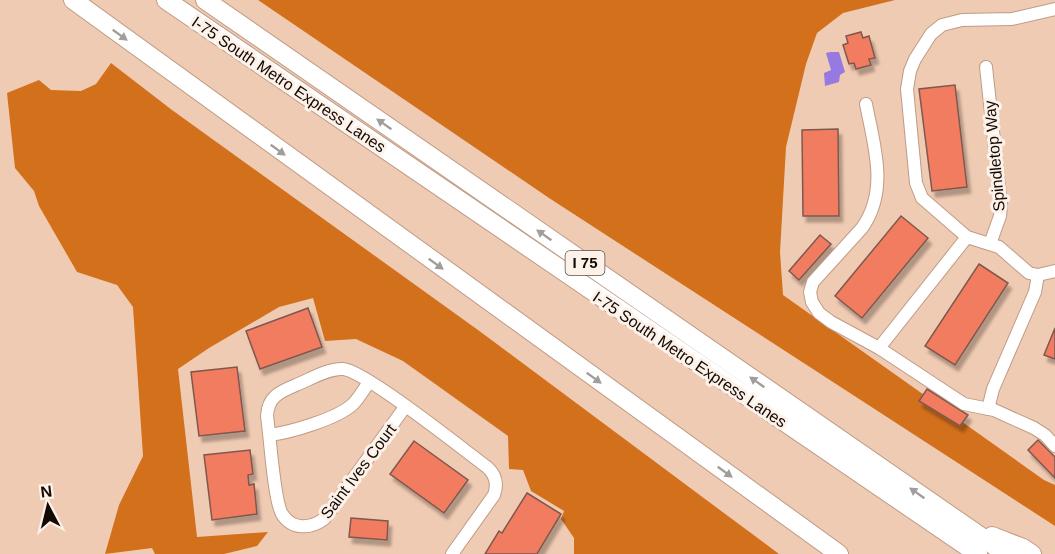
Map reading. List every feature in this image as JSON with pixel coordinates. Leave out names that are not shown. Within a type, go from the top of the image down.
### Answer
[{"type":"highway","points":[[73,0],[839,554]]},
{"type":"highway","name":"I-75 South Metro Express Lanes","points":[[165,0],[978,554]]},
{"type":"highway","name":"I 75","points":[[205,0],[1006,554]]},
{"type":"highway","points":[[965,526],[1023,548],[1032,554]]},
{"type":"street","points":[[1055,9],[1011,19],[962,20],[942,25],[931,34],[915,59],[907,89],[918,190],[927,204],[967,237],[1004,250],[1025,270],[1038,275],[1055,271]]},
{"type":"street","name":"Spindletop Way","points":[[986,67],[1001,204],[999,222],[990,244]]},
{"type":"street","points":[[866,104],[878,169],[876,201],[873,211],[862,228],[813,282],[810,292],[815,308],[824,317],[879,348],[964,404],[988,409],[1034,428],[1045,435],[1055,446]]},
{"type":"street","points":[[879,348],[967,237]]},
{"type":"street","points":[[988,409],[993,389],[1035,292],[1038,275]]},
{"type":"street","name":"Saint Ives Court","points":[[405,407],[328,515],[312,526],[300,527],[285,518],[280,509],[268,407],[279,392],[337,369],[351,370],[369,381],[405,407],[488,467],[495,477],[494,495],[452,554]]},
{"type":"street","points":[[270,435],[294,431],[347,409],[356,401],[369,381]]},
{"type":"shaded area","points":[[258,0],[895,0],[843,13],[817,33],[806,64],[786,147],[780,252],[783,295],[1044,480],[1055,485],[1055,526],[549,198]]},
{"type":"shaded area","points":[[839,52],[845,72],[840,75],[839,82],[825,86],[824,73],[831,70],[826,53]]},
{"type":"shaded area","points":[[111,63],[172,110],[478,330],[779,554],[574,554],[574,538],[561,519],[564,511],[531,491],[523,470],[509,469],[508,436],[403,361],[356,339],[325,341],[313,298],[279,307],[178,369],[197,537],[268,532],[257,546],[224,554],[155,554],[152,548],[105,554],[119,505],[143,456],[133,307],[117,285],[77,272],[39,206],[34,191],[15,168],[7,93],[39,80],[51,90],[81,91],[96,84]]},
{"type":"building","points":[[861,32],[863,38],[869,36],[875,58],[869,59],[871,65],[856,69],[854,63],[849,64],[843,45],[848,43],[846,36]]},
{"type":"building","points":[[955,85],[967,187],[932,191],[919,89]]},
{"type":"building","points":[[838,129],[839,216],[803,216],[802,130]]},
{"type":"building","points":[[901,216],[928,238],[862,318],[835,296]]},
{"type":"building","points":[[820,235],[831,244],[799,280],[789,271]]},
{"type":"building","points":[[979,264],[1008,283],[955,365],[925,346]]},
{"type":"building","points":[[308,308],[322,347],[260,369],[246,331]]},
{"type":"building","points":[[1055,328],[1055,359],[1044,355]]},
{"type":"building","points":[[237,367],[245,431],[199,436],[191,372]]},
{"type":"building","points":[[927,389],[968,415],[960,426],[919,401]]},
{"type":"building","points":[[1038,440],[1055,457],[1055,478],[1028,450]]},
{"type":"building","points":[[414,441],[468,480],[444,513],[390,474]]},
{"type":"building","points":[[250,450],[253,474],[248,475],[249,485],[254,484],[257,514],[212,520],[204,455]]},
{"type":"building","points":[[527,493],[561,514],[537,554],[485,554],[499,531],[502,533]]},
{"type":"building","points":[[351,518],[388,521],[387,540],[349,537]]}]
